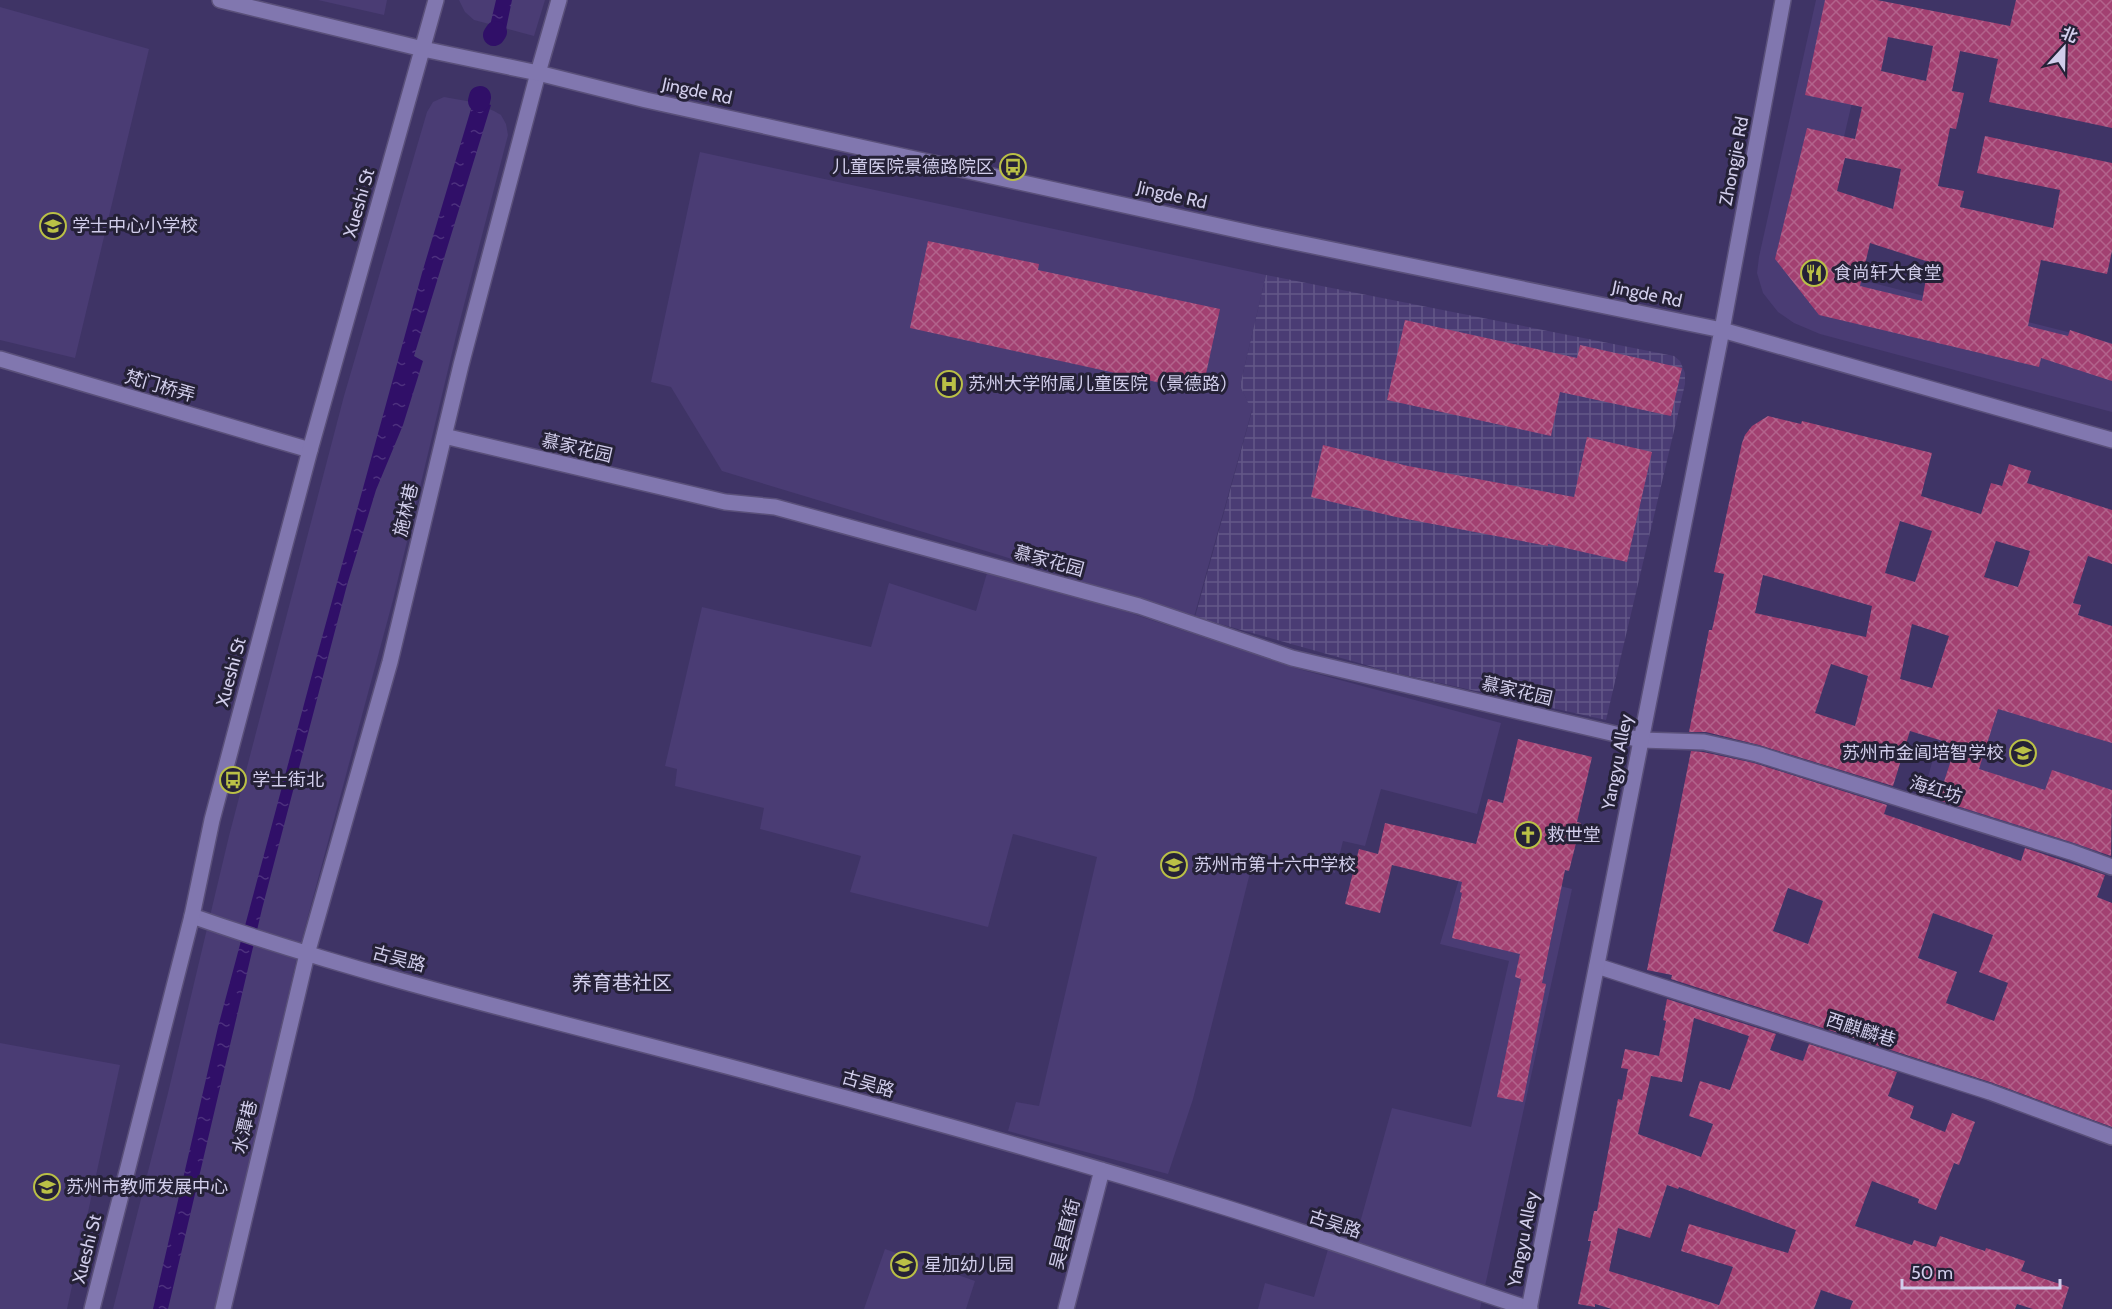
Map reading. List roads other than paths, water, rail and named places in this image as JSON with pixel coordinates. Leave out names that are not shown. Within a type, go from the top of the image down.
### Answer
[{"type":"street","name":"Jingde Rd","points":[[220,0],[646,100],[1260,235],[1722,330],[2112,440]]},
{"type":"street","name":"Xueshi St","points":[[92,1309],[192,916],[212,820],[310,450],[436,0]]},
{"type":"street","name":"施林巷","points":[[307,954],[390,662],[460,365],[559,0]]},
{"type":"street","name":"Zhongjie Rd","points":[[1722,330],[1783,0]]},
{"type":"street","name":"Yangyu Alley","points":[[1529,1309],[1722,330]]},
{"type":"street","name":"梵门桥弄","points":[[0,359],[310,450]]},
{"type":"street","name":"慕家花园","points":[[444,436],[725,502],[775,507],[1139,606],[1293,658],[1641,740]]},
{"type":"street","name":"海红坊","points":[[1641,740],[1704,742],[1757,754],[2071,852],[2112,867]]},
{"type":"street","name":"古吴路","points":[[192,916],[307,954],[406,982],[797,1085],[1102,1170],[1228,1208],[1529,1309]]},
{"type":"street","name":"水潭巷","points":[[223,1309],[307,954]]},
{"type":"street","name":"西麒麟巷","points":[[1597,966],[1990,1092],[2112,1137]]},
{"type":"street","name":"吴县直街","points":[[1066,1309],[1102,1170]]},
{"type":"water","points":[[496,0],[512,0],[505,34],[489,30]]},
{"type":"water","points":[[474,99],[491,105],[414,356],[423,361],[403,425],[376,490],[347,585],[262,909],[168,1309],[153,1309],[218,1027],[422,273]]},
{"type":"waterway","points":[[479,101],[480,97]]},
{"type":"place","name":"儿童医院景德路院区","points":[[1013,167]]},
{"type":"place","name":"学士中心小学校","points":[[53,226]]},
{"type":"place","name":"食尚轩大食堂","points":[[1814,273]]},
{"type":"place","name":"苏州大学附属儿童医院（景德路）","points":[[949,384]]},
{"type":"place","name":"苏州市金阊培智学校","points":[[2023,753]]},
{"type":"place","name":"学士街北","points":[[233,780]]},
{"type":"place","name":"救世堂","points":[[1528,835]]},
{"type":"place","name":"苏州市第十六中学校","points":[[1174,865]]},
{"type":"place","name":"苏州市教师发展中心","points":[[47,1187]]},
{"type":"place","name":"星加幼儿园","points":[[904,1265]]},
{"type":"district","name":"养育巷社区","points":[[622,983]]}]
